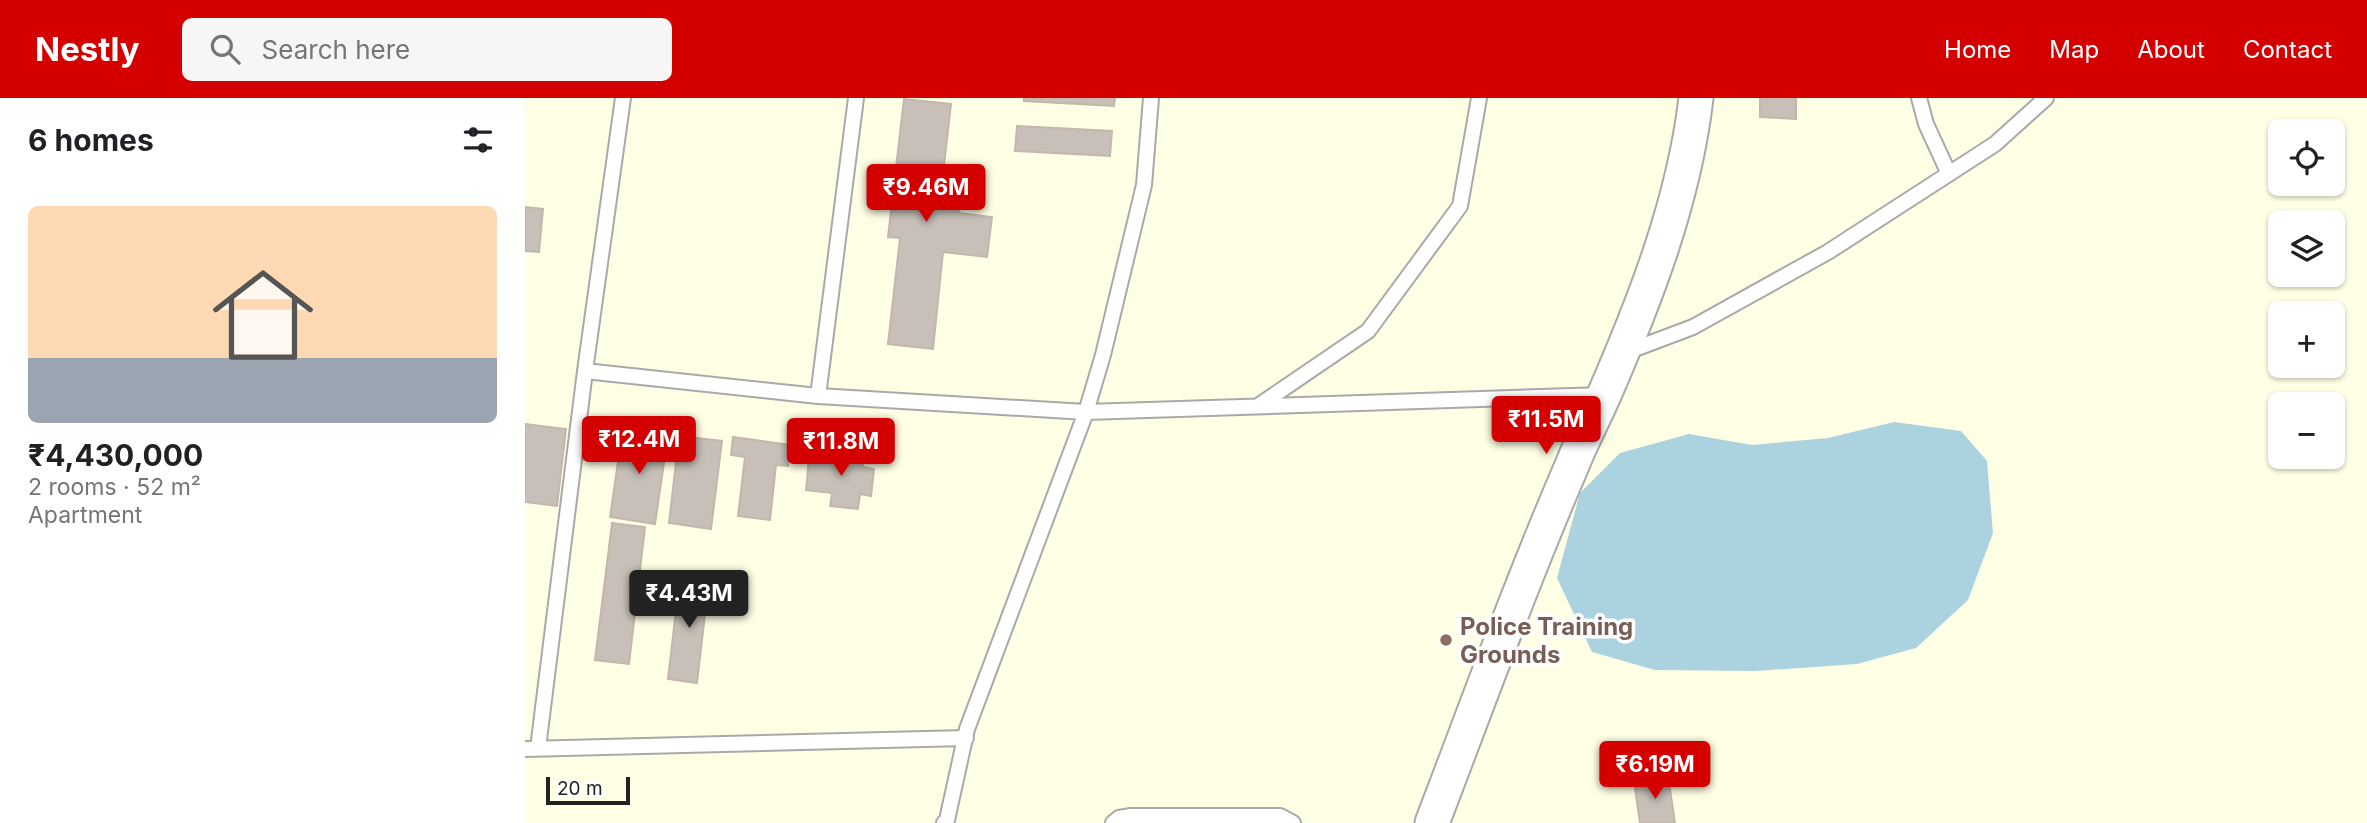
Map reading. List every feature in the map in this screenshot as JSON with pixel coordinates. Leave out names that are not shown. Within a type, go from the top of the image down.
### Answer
[{"type":"street","points":[[1432,823],[1573,462],[1604,395],[1660,252],[1677,197],[1696,98]]},
{"type":"lane","points":[[623,98],[532,749],[966,738]]},
{"type":"lane","points":[[818,396],[856,98]]},
{"type":"lane","points":[[944,823],[966,738],[1086,412],[1103,355],[1144,185],[1151,98]]},
{"type":"lane","points":[[1258,406],[1368,331],[1460,206],[1479,98]]},
{"type":"lane","points":[[1919,98],[1926,124],[1949,174]]},
{"type":"lane","points":[[1620,355],[1704,321],[1828,252],[1995,144],[2046,98]]},
{"type":"lane","points":[[585,372],[818,396],[1086,412],[1604,395]]},
{"type":"lane","points":[[1114,823],[1119,818],[1131,816],[1280,816],[1293,823]]},
{"type":"shaded area","name":"Police Training Grounds","points":[[525,98],[2367,98],[2367,823],[525,823]]},
{"type":"water","points":[[1894,422],[1961,431],[1987,461],[1993,533],[1968,600],[1916,648],[1857,664],[1755,671],[1655,670],[1592,652],[1557,578],[1580,493],[1620,453],[1689,434],[1752,445],[1828,438]]},
{"type":"building","points":[[1024,98],[1115,98],[1114,106],[1024,101]]},
{"type":"building","points":[[1760,98],[1796,98],[1796,119],[1760,117]]},
{"type":"building","points":[[904,99],[951,104],[940,200],[960,202],[959,213],[992,217],[987,257],[943,252],[933,349],[888,344],[900,238],[888,237]]},
{"type":"building","points":[[1017,126],[1112,131],[1110,156],[1015,151]]},
{"type":"building","points":[[525,207],[543,209],[539,252],[525,251]]},
{"type":"building","points":[[525,424],[566,429],[557,506],[525,502]]},
{"type":"building","points":[[623,428],[668,435],[655,524],[610,517]]},
{"type":"building","points":[[679,436],[722,441],[711,529],[669,523]]},
{"type":"building","points":[[733,437],[791,445],[788,466],[776,465],[770,520],[738,516],[745,457],[731,455]]},
{"type":"building","points":[[835,450],[864,454],[863,467],[874,469],[871,496],[860,494],[858,509],[830,506],[832,493],[806,490],[809,457],[834,460]]},
{"type":"building","points":[[612,523],[645,527],[629,664],[595,660]]},
{"type":"building","points":[[680,576],[709,580],[697,683],[668,679]]},
{"type":"building","points":[[647,582],[672,585],[669,605],[645,602]]},
{"type":"building","points":[[1668,776],[1675,823],[1640,823],[1634,781]]},
{"type":"place","name":"Police Training Grounds","points":[[1446,640]]}]
